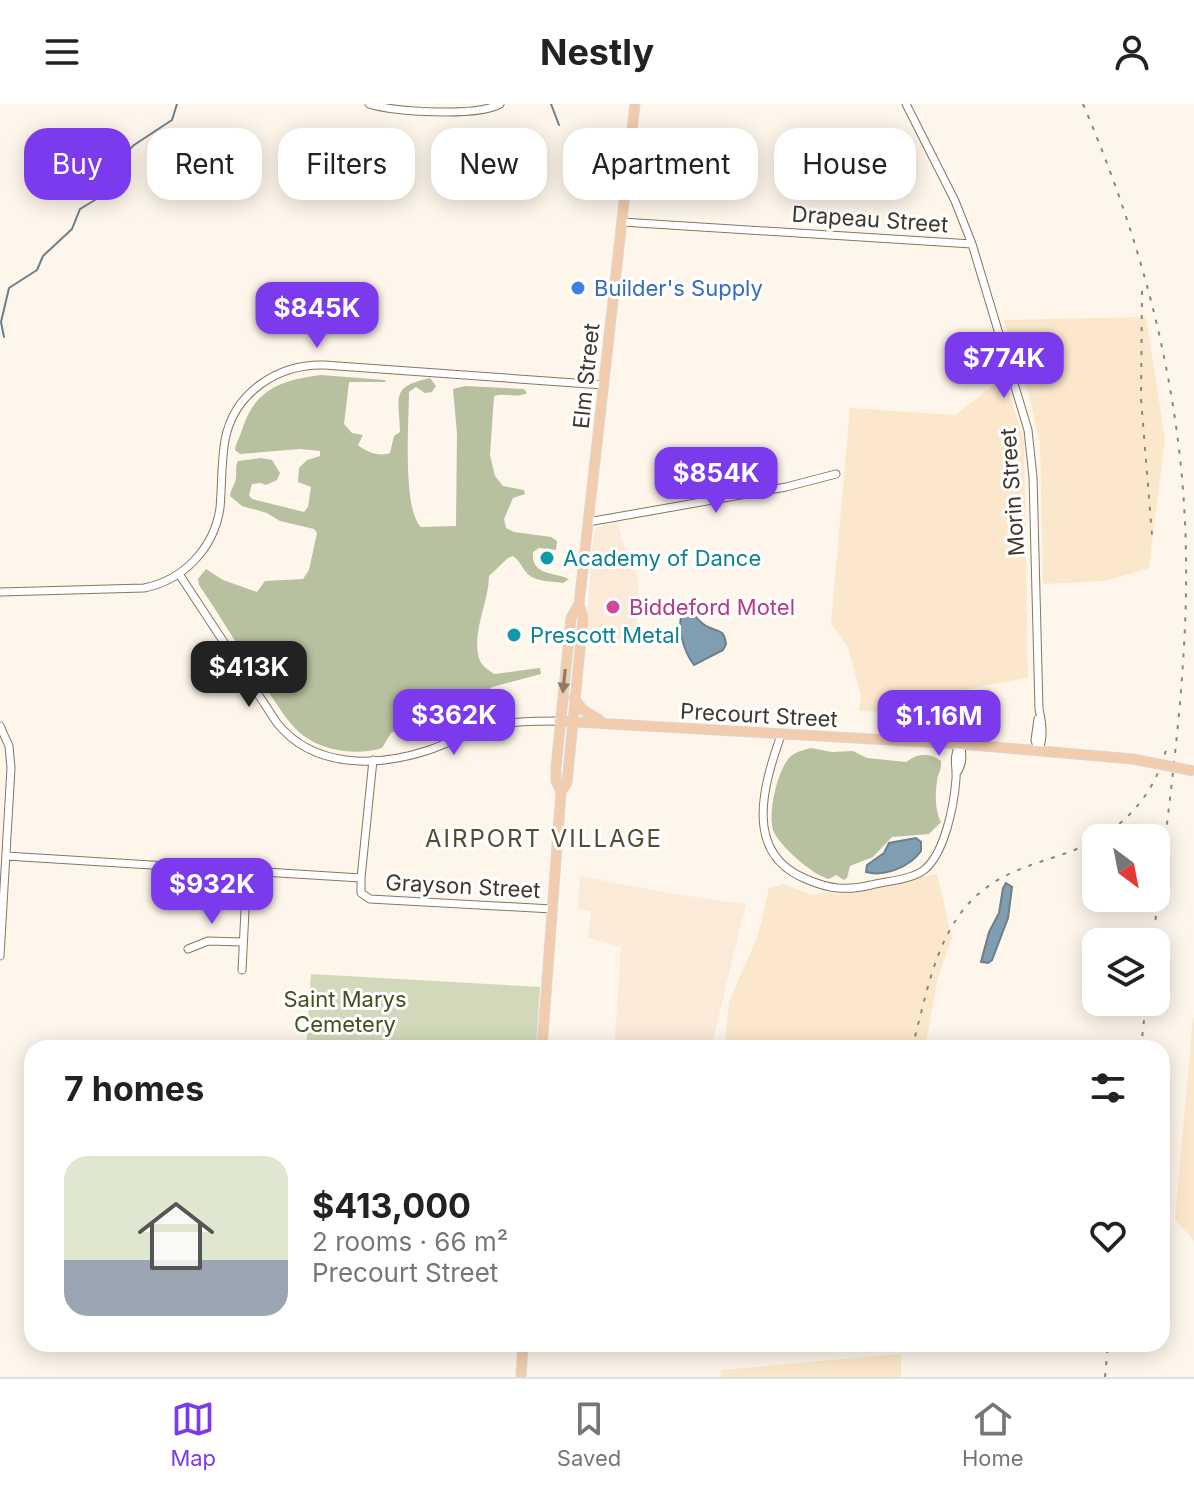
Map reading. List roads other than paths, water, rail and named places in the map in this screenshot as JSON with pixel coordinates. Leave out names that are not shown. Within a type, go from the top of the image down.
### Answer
[{"type":"main road","name":"Elm Street","points":[[561,792],[567,783],[583,618],[579,604],[635,104]]},
{"type":"main road","name":"Elm Street","points":[[543,1040],[561,792],[556,781],[559,721],[571,618],[579,604]]},
{"type":"main road","points":[[574,698],[587,713],[607,723]]},
{"type":"main road","name":"Precourt Street","points":[[559,721],[1039,750],[1133,759],[1194,771]]},
{"type":"main road","points":[[521,1377],[523,1352]]},
{"type":"street","points":[[369,104],[392,109],[475,111],[489,110],[500,104]]},
{"type":"street","name":"Morin Street","points":[[906,104],[955,201],[972,244],[1019,397],[1030,445],[1042,740],[1039,750]]},
{"type":"street","name":"Drapeau Street","points":[[622,222],[972,244]]},
{"type":"street","points":[[0,592],[139,588],[157,585],[179,574],[199,556],[216,526],[224,443],[234,413],[252,390],[277,374],[302,366],[324,365],[603,385]]},
{"type":"street","points":[[588,522],[786,487],[836,474]]},
{"type":"street","points":[[179,574],[272,715],[289,737],[309,751],[329,758],[373,760],[413,755],[496,725],[559,721]]},
{"type":"street","points":[[0,726],[10,759],[0,956]]},
{"type":"street","points":[[781,735],[764,792],[769,846],[783,867],[826,887],[856,888],[924,870],[935,856],[947,827],[956,774],[963,755],[960,744]]},
{"type":"street","points":[[361,878],[373,760]]},
{"type":"street","name":"Grayson Street","points":[[6,856],[361,878],[361,893],[370,899],[552,909]]},
{"type":"street","points":[[242,970],[247,871]]},
{"type":"street","points":[[188,949],[208,941],[243,942]]},
{"type":"water","points":[[691,612],[703,624],[722,633],[726,644],[723,650],[694,665],[684,647],[680,626],[682,613]]},
{"type":"water","points":[[916,838],[921,842],[921,851],[910,862],[888,872],[866,872],[867,865],[884,853],[889,843]]},
{"type":"water","points":[[1006,883],[1012,887],[1008,918],[992,960],[981,962],[989,932],[999,913]]},
{"type":"waterway","points":[[4,337],[1,322],[9,288],[37,270],[43,256],[72,229],[80,209],[95,200],[104,175],[134,145],[172,120],[177,104]]},
{"type":"waterway","points":[[551,104],[559,125]]},
{"type":"railway","points":[[1083,104],[1125,214],[1157,325],[1178,439],[1184,497],[1184,652],[1155,928]]},
{"type":"railway","points":[[1142,291],[1141,399],[1152,535]]},
{"type":"railway","points":[[1119,824],[1149,789],[1166,750]]},
{"type":"railway","points":[[914,1040],[940,950],[965,908],[983,890],[1005,876],[1082,846]]},
{"type":"railway","points":[[1142,1040],[1144,1016]]},
{"type":"railway","points":[[1105,1377],[1107,1352]]},
{"type":"place","name":"Builder's Supply","points":[[578,288]]},
{"type":"place","name":"Academy of Dance","points":[[547,558]]},
{"type":"place","name":"Biddeford Motel","points":[[613,607]]},
{"type":"place","name":"Prescott Metal","points":[[514,635]]},
{"type":"district","name":"AIRPORT VILLAGE","points":[[544,839]]},
{"type":"park label","name":"Saint Marys Cemetery","points":[[345,1012]]}]
